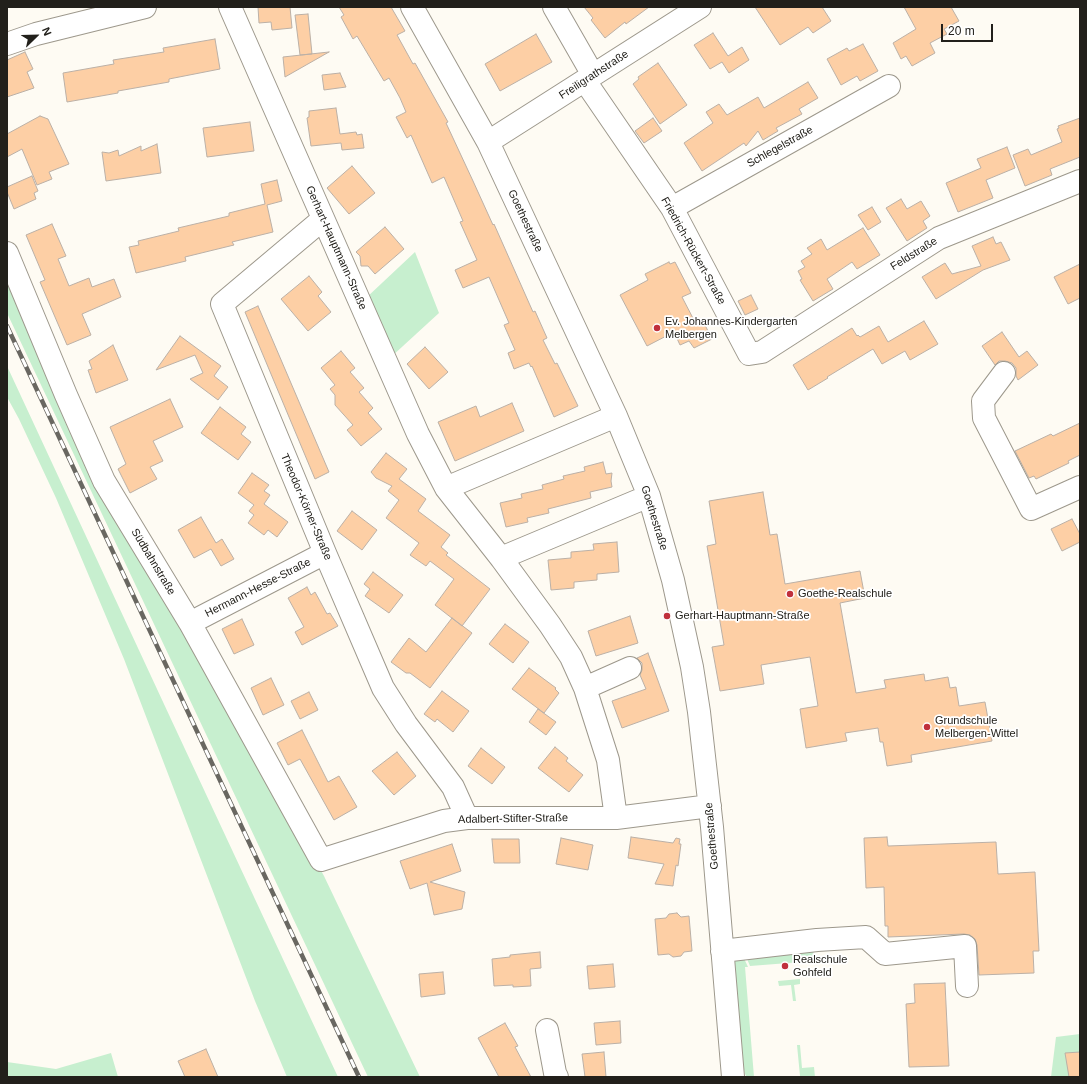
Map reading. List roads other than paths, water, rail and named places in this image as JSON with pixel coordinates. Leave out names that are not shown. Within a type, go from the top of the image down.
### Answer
[{"type":"street","points":[[7,44],[36,34],[145,7]]},
{"type":"street","name":"Gerhart-Hauptmann-Straße","points":[[230,7],[418,434],[446,488],[501,558],[572,657],[585,688],[608,760],[616,818]]},
{"type":"street","name":"Goethestraße","points":[[412,7],[488,142],[616,416],[649,496],[673,580],[692,667],[699,712],[710,806],[733,1077]]},
{"type":"street","name":"Friedrich-Rückert-Straße","points":[[554,7],[589,78],[672,208],[749,354],[762,352]]},
{"type":"street","name":"Freiligrathstraße","points":[[488,142],[700,7]]},
{"type":"street","name":"Schlegelstraße","points":[[672,208],[889,86]]},
{"type":"street","name":"Feldstraße","points":[[762,352],[939,238],[1080,181]]},
{"type":"street","name":"Theodor-Körner-Straße","points":[[323,219],[222,304],[325,554],[383,688],[406,724],[453,787],[467,818]]},
{"type":"street","name":"Südbahnstraße","points":[[7,254],[104,481],[190,622],[322,860]]},
{"type":"street","points":[[1004,373],[983,400],[984,418],[1030,510],[1080,487]]},
{"type":"street","points":[[446,488],[616,416]]},
{"type":"street","points":[[501,558],[649,496]]},
{"type":"street","name":"Hermann-Hesse-Straße","points":[[190,622],[325,554]]},
{"type":"street","points":[[585,688],[630,668]]},
{"type":"street","name":"Adalbert-Stifter-Straße","points":[[322,860],[444,821],[467,818],[616,818],[710,806]]},
{"type":"street","points":[[722,951],[817,940],[866,937],[885,954],[965,946],[967,986]]},
{"type":"street","points":[[546,1030],[557,1077]]},
{"type":"railway","points":[[7,326],[359,1077]]},
{"type":"place","name":"Ev. Johannes-Kindergarten Melbergen","points":[[657,328]]},
{"type":"place","name":"Goethe-Realschule","points":[[790,594]]},
{"type":"place","name":"Gerhart-Hauptmann-Straße","points":[[667,616]]},
{"type":"place","name":"Grundschule Melbergen-Wittel","points":[[927,727]]},
{"type":"place","name":"Realschule Gohfeld","points":[[785,966]]}]
